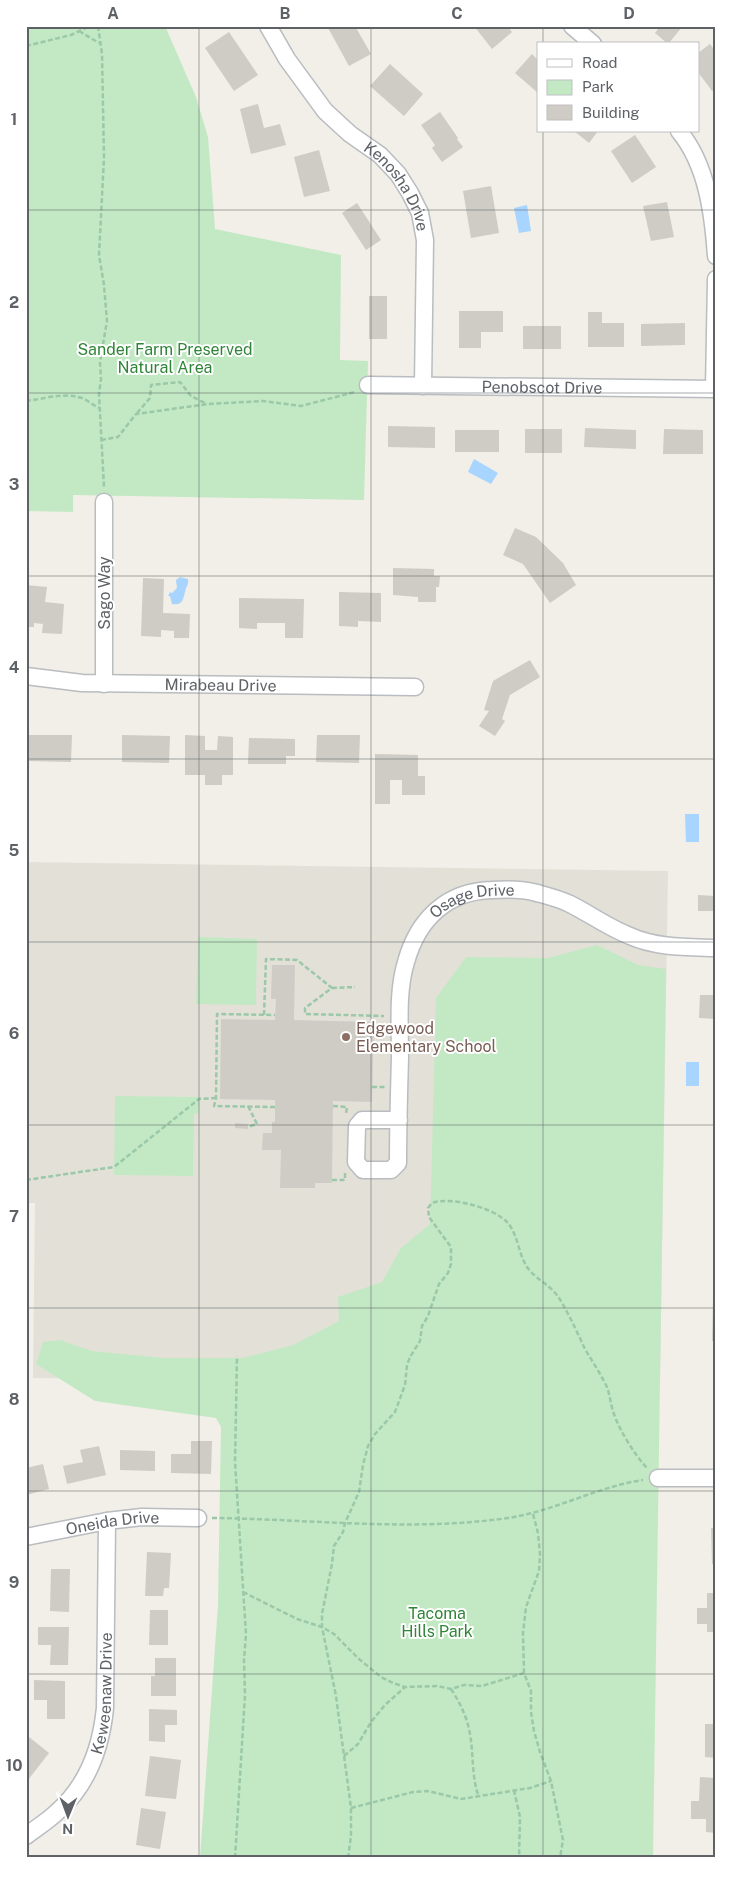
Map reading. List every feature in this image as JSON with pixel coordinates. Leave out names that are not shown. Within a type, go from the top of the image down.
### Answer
[{"type":"street","name":"Kenosha Drive","points":[[268,26],[287,59],[325,110],[350,134],[380,155],[398,174],[420,214],[425,240],[423,386]]},
{"type":"street","points":[[572,26],[591,42]]},
{"type":"street","points":[[680,132],[687,142],[698,165],[708,198],[714,224],[716,256]]},
{"type":"street","points":[[715,389],[716,279]]},
{"type":"street","name":"Penobscot Drive","points":[[368,385],[715,389]]},
{"type":"street","name":"Sago Way","points":[[104,502],[104,684]]},
{"type":"street","name":"Mirabeau Drive","points":[[26,676],[59,682],[104,684],[415,687]]},
{"type":"street","name":"Osage Drive","points":[[398,1120],[401,1004],[405,962],[416,936],[430,916],[455,898],[477,890],[508,889],[535,892],[568,903],[630,937],[660,945],[716,948]]},
{"type":"street","points":[[658,1478],[716,1478]]},
{"type":"street","name":"Oneida Drive","points":[[26,1537],[107,1521],[142,1517],[198,1518]]},
{"type":"street","name":"Keweenaw Drive","points":[[26,1836],[58,1812],[76,1792],[89,1771],[102,1733],[105,1708],[107,1521]]},
{"type":"path","points":[[26,46],[47,42],[90,26]]},
{"type":"path","points":[[98,26],[103,75],[104,158],[99,255],[107,321],[100,362],[99,408],[104,502]]},
{"type":"path","points":[[79,31],[99,43]]},
{"type":"path","points":[[101,440],[118,437],[150,398],[151,385],[180,382],[191,396],[208,404]]},
{"type":"path","points":[[136,414],[208,404],[263,401],[301,406],[360,391],[368,385]]},
{"type":"path","points":[[26,401],[54,396],[74,397],[81,398],[99,408]]},
{"type":"path","points":[[264,1015],[266,959],[297,960],[332,988]]},
{"type":"path","points":[[355,987],[332,988],[305,1008],[305,1014],[388,1016]]},
{"type":"path","points":[[275,1015],[217,1014],[216,1098],[214,1106],[275,1107]]},
{"type":"path","points":[[372,1087],[387,1087],[387,1078]]},
{"type":"path","points":[[26,1180],[114,1167],[199,1099],[216,1098]]},
{"type":"path","points":[[248,1106],[257,1124],[248,1127]]},
{"type":"path","points":[[348,1858],[351,1836],[351,1808],[336,1696],[322,1627],[322,1614],[334,1546],[343,1532],[359,1492],[368,1446],[375,1434],[395,1412],[405,1385],[407,1365],[410,1357],[420,1341],[422,1326],[428,1316],[439,1284],[448,1273],[452,1264],[450,1247],[429,1218],[427,1212],[429,1205],[436,1201],[468,1205],[494,1212],[508,1222],[516,1238],[521,1258],[528,1270],[558,1296],[606,1384],[613,1412],[620,1426],[644,1465],[658,1478]]},
{"type":"path","points":[[235,1858],[245,1695],[244,1660],[246,1634],[235,1462],[237,1356]]},
{"type":"path","points":[[198,1518],[310,1520],[379,1524],[473,1522],[533,1514],[603,1489],[658,1478]]},
{"type":"path","points":[[533,1514],[538,1533],[540,1554],[539,1571],[526,1606],[523,1633],[524,1673],[530,1691],[534,1731],[551,1781],[563,1840],[560,1858]]},
{"type":"path","points":[[243,1592],[334,1634],[359,1659],[381,1677],[405,1687],[437,1686],[451,1689],[464,1685],[482,1686],[524,1673]]},
{"type":"path","points":[[344,1756],[358,1744],[371,1722],[385,1705],[405,1687]]},
{"type":"path","points":[[451,1689],[458,1700],[469,1728],[472,1771],[478,1795]]},
{"type":"path","points":[[351,1808],[413,1792],[428,1791],[461,1799],[530,1788],[551,1781]]},
{"type":"path","points":[[514,1790],[520,1817],[519,1858]]},
{"type":"shaded area","name":"Edgewood Elementary School","points":[[26,862],[668,871],[660,1386],[33,1378],[35,1203],[26,1203]]},
{"type":"green space","name":"Sander Farm Preserved Natural Area","points":[[26,26],[165,26],[196,97],[208,137],[215,229],[341,255],[340,360],[368,361],[364,500],[73,495],[73,512],[26,511]]},
{"type":"green space","points":[[198,937],[257,939],[256,1005],[196,1004]]},
{"type":"green space","name":"Tacoma Hills Park","points":[[597,945],[638,965],[666,969],[653,1858],[200,1858],[218,1605],[221,1427],[216,1418],[95,1401],[36,1364],[43,1342],[60,1340],[92,1351],[163,1358],[243,1358],[293,1345],[339,1321],[338,1297],[382,1282],[401,1248],[430,1224],[436,998],[466,957],[548,958]]},
{"type":"green space","points":[[115,1096],[199,1097],[199,1113],[194,1114],[193,1176],[114,1175]]},
{"type":"water","points":[[527,205],[531,231],[519,233],[514,208]]},
{"type":"water","points":[[474,459],[498,473],[491,484],[468,472]]},
{"type":"water","points":[[180,577],[188,579],[188,584],[182,601],[178,604],[172,604],[170,596],[168,596],[170,592],[172,593],[177,588],[176,580]]},
{"type":"water","points":[[685,814],[699,814],[699,842],[686,842]]},
{"type":"water","points":[[686,1062],[699,1062],[699,1086],[686,1086]]},
{"type":"building","points":[[327,26],[355,26],[371,54],[349,66]]},
{"type":"building","points":[[474,26],[507,26],[512,32],[492,49]]},
{"type":"building","points":[[656,26],[683,26],[670,42],[666,42],[655,33],[659,28]]},
{"type":"building","points":[[229,32],[258,75],[234,91],[205,48]]},
{"type":"building","points":[[710,44],[716,52],[716,89],[712,91],[700,75],[700,52]]},
{"type":"building","points":[[532,54],[537,59],[537,92],[515,73]]},
{"type":"building","points":[[390,64],[423,94],[404,116],[370,86]]},
{"type":"building","points":[[258,104],[264,128],[280,124],[286,145],[251,154],[240,109]]},
{"type":"building","points":[[440,112],[463,147],[442,162],[432,148],[435,145],[421,125]]},
{"type":"building","points":[[575,132],[597,132],[589,143]]},
{"type":"building","points":[[635,135],[656,167],[632,183],[611,151]]},
{"type":"building","points":[[319,150],[330,191],[304,197],[294,157]]},
{"type":"building","points":[[491,186],[499,233],[471,238],[463,191]]},
{"type":"building","points":[[667,202],[674,237],[651,241],[643,206]]},
{"type":"building","points":[[357,203],[381,240],[366,250],[342,213]]},
{"type":"building","points":[[369,296],[387,296],[387,339],[369,339]]},
{"type":"building","points":[[459,311],[503,311],[503,332],[481,332],[481,348],[459,348]]},
{"type":"building","points":[[588,312],[602,312],[602,323],[624,323],[624,347],[588,347]]},
{"type":"building","points":[[685,323],[685,345],[641,346],[641,324]]},
{"type":"building","points":[[523,326],[561,326],[561,349],[523,349]]},
{"type":"building","points":[[388,426],[435,427],[435,448],[388,447]]},
{"type":"building","points":[[585,428],[636,430],[636,449],[584,447]]},
{"type":"building","points":[[525,429],[562,429],[562,453],[525,453]]},
{"type":"building","points":[[664,429],[703,430],[703,454],[663,454]]},
{"type":"building","points":[[455,430],[499,430],[499,452],[455,452]]},
{"type":"building","points":[[515,528],[536,537],[563,563],[576,585],[550,603],[523,564],[503,555]]},
{"type":"building","points":[[393,568],[434,569],[434,576],[440,576],[439,587],[436,587],[436,602],[418,602],[418,597],[393,595]]},
{"type":"building","points":[[143,578],[164,579],[163,613],[190,614],[189,638],[174,638],[174,631],[161,630],[161,637],[141,636]]},
{"type":"building","points":[[26,585],[47,587],[45,602],[64,604],[62,634],[42,633],[43,624],[34,623],[34,627],[26,627]]},
{"type":"building","points":[[339,592],[381,593],[381,622],[358,621],[358,627],[339,626]]},
{"type":"building","points":[[239,598],[304,599],[303,638],[285,638],[285,623],[257,623],[257,629],[239,628]]},
{"type":"building","points":[[530,660],[540,677],[510,695],[502,719],[505,721],[495,736],[479,726],[489,711],[484,710],[493,681]]},
{"type":"building","points":[[26,735],[72,735],[71,762],[26,761]]},
{"type":"building","points":[[122,735],[170,736],[169,763],[122,762]]},
{"type":"building","points":[[185,735],[205,736],[205,750],[217,750],[218,736],[233,737],[233,775],[222,775],[222,785],[205,785],[205,775],[185,775]]},
{"type":"building","points":[[317,735],[360,735],[359,763],[316,762]]},
{"type":"building","points":[[249,738],[295,739],[295,756],[286,756],[286,764],[248,764]]},
{"type":"building","points":[[375,754],[418,755],[418,776],[425,776],[425,795],[402,795],[402,780],[390,780],[390,804],[375,804]]},
{"type":"building","points":[[698,895],[716,896],[716,911],[698,911]]},
{"type":"building","points":[[272,965],[295,965],[294,1020],[374,1022],[372,1102],[333,1101],[332,1183],[315,1183],[315,1188],[280,1188],[281,1150],[262,1150],[263,1133],[272,1133],[272,1122],[275,1122],[275,1100],[220,1099],[221,1019],[275,1020],[276,999],[271,999]]},
{"type":"building","points":[[700,995],[716,995],[716,1019],[699,1018]]},
{"type":"building","points":[[235,1123],[248,1124],[248,1129],[235,1128]]},
{"type":"building","points":[[713,1300],[716,1300],[716,1341],[712,1341]]},
{"type":"building","points":[[191,1441],[212,1441],[211,1474],[171,1473],[171,1454],[191,1454]]},
{"type":"building","points":[[99,1446],[106,1475],[67,1484],[63,1466],[83,1462],[80,1450]]},
{"type":"building","points":[[120,1450],[155,1451],[155,1471],[120,1470]]},
{"type":"building","points":[[43,1464],[49,1489],[26,1495],[26,1468]]},
{"type":"building","points":[[711,1528],[716,1528],[716,1564],[712,1564]]},
{"type":"building","points":[[147,1552],[171,1553],[169,1588],[164,1588],[163,1596],[145,1596]]},
{"type":"building","points":[[51,1569],[70,1569],[69,1612],[50,1611]]},
{"type":"building","points":[[707,1593],[716,1593],[716,1632],[707,1632],[707,1624],[697,1624],[697,1608],[707,1608]]},
{"type":"building","points":[[150,1610],[168,1610],[168,1645],[149,1645]]},
{"type":"building","points":[[38,1627],[69,1627],[68,1665],[50,1665],[51,1645],[38,1645]]},
{"type":"building","points":[[155,1658],[176,1658],[176,1696],[151,1696],[151,1676],[155,1676]]},
{"type":"building","points":[[34,1680],[65,1681],[65,1719],[47,1719],[47,1700],[34,1700]]},
{"type":"building","points":[[149,1709],[177,1710],[177,1725],[165,1725],[165,1742],[149,1741]]},
{"type":"building","points":[[705,1724],[716,1724],[716,1758],[705,1757]]},
{"type":"building","points":[[29,1737],[49,1753],[28,1780],[26,1778],[26,1741]]},
{"type":"building","points":[[150,1756],[181,1760],[176,1799],[145,1796]]},
{"type":"building","points":[[700,1777],[716,1778],[716,1833],[706,1832],[706,1819],[691,1819],[691,1801],[699,1801]]},
{"type":"building","points":[[141,1808],[166,1812],[160,1849],[136,1845]]},
{"type":"place","name":"Edgewood Elementary School","points":[[346,1037]]}]
